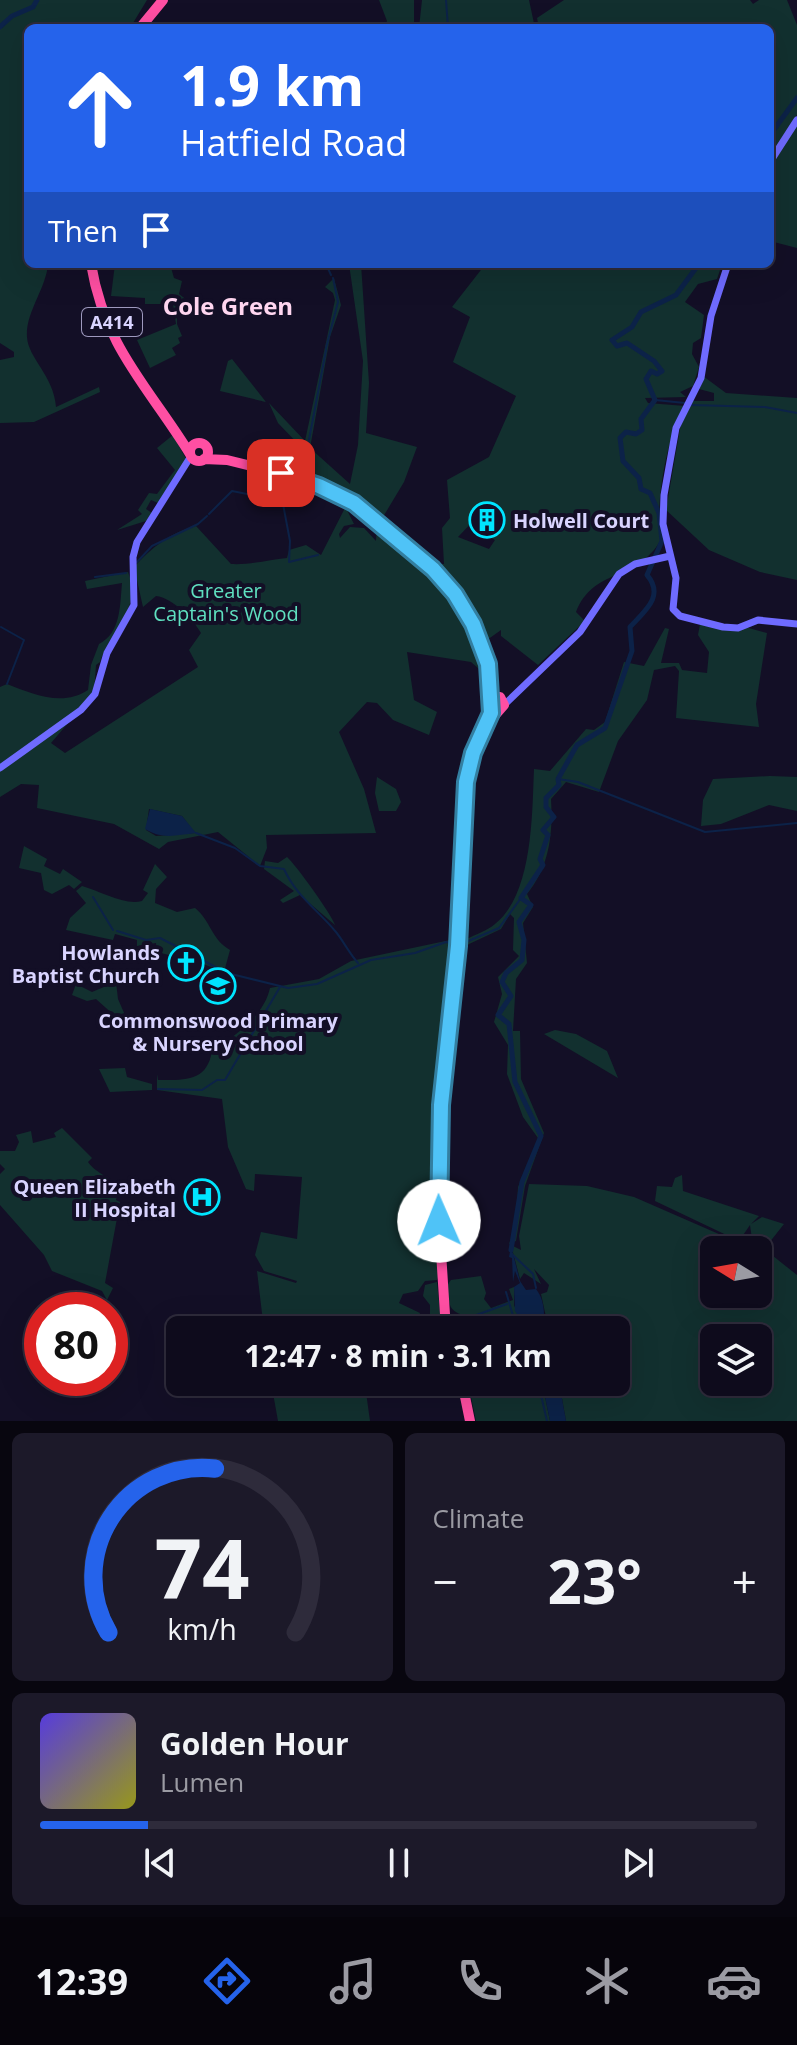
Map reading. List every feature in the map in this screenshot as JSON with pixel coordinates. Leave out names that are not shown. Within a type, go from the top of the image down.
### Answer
[{"type":"highway","points":[[140,24],[160,0]]},
{"type":"highway","name":"A414","points":[[94,268],[121,343],[196,452],[306,476],[350,499],[433,569],[455,594],[483,647],[499,703]]},
{"type":"highway","points":[[447,1316],[442,1173],[444,1101],[459,978],[470,782],[478,749],[499,703]]},
{"type":"highway","points":[[467,1396],[472,1421]]},
{"type":"main road","points":[[774,156],[797,120]]},
{"type":"main road","points":[[727,268],[711,316],[701,378],[675,435],[663,502],[676,578],[675,613],[732,628],[758,620],[797,624]]},
{"type":"main road","points":[[0,768],[81,710],[95,694],[107,653],[134,605],[133,568],[137,542],[196,452]]},
{"type":"main road","points":[[184,471],[188,458],[196,452]]},
{"type":"main road","points":[[499,703],[580,632],[619,574],[654,559],[670,556]]},
{"type":"green space","points":[[0,0],[147,0],[132,24],[24,24],[24,268],[47,268],[29,319],[28,345],[51,386],[56,407],[99,387],[100,392],[34,422],[0,423],[0,360],[14,357],[14,352],[0,343]]},
{"type":"green space","points":[[379,0],[414,0],[414,24],[386,24]]},
{"type":"green space","points":[[422,0],[529,0],[534,24],[419,24]]},
{"type":"green space","points":[[564,0],[750,0],[753,4],[759,0],[787,0],[797,25],[797,115],[774,151],[774,24],[538,24],[537,18]]},
{"type":"green space","points":[[797,122],[797,248],[774,242],[774,159]]},
{"type":"green space","points":[[114,268],[171,268],[174,278],[182,281],[179,294],[201,311],[197,314],[177,310],[177,324],[182,336],[178,338],[180,343],[172,348],[176,355],[150,368],[137,340],[176,324],[173,304],[145,304],[145,298],[111,296]]},
{"type":"green space","points":[[350,268],[361,268],[369,383],[366,433],[417,447],[404,482],[383,517],[338,487],[294,468],[302,448],[278,423],[269,403],[305,441],[335,300],[333,293],[325,287],[334,278],[341,305],[330,337],[310,448],[350,484],[358,445],[363,361]]},
{"type":"green space","points":[[482,268],[721,268],[717,279],[698,284],[685,302],[704,315],[701,338],[693,343],[692,354],[699,367],[693,386],[680,392],[686,397],[645,398],[648,403],[685,406],[673,434],[664,471],[659,509],[661,540],[651,554],[639,563],[593,588],[576,612],[585,621],[538,665],[501,636],[501,630],[487,640],[455,581],[440,564],[444,564],[442,528],[450,518],[447,480],[489,457],[516,396],[453,362],[470,317],[452,307]],"holes":[[[477,517],[491,519],[486,535],[495,540],[489,549],[458,537]]]},
{"type":"green space","points":[[232,359],[266,402],[220,391],[228,361]]},
{"type":"green space","points":[[703,376],[726,393],[797,398],[797,580],[760,572],[709,550],[666,510],[681,423],[692,401],[714,401],[714,393],[699,389]]},
{"type":"green space","points":[[173,435],[186,459],[158,503],[151,500],[146,509],[152,513],[146,521],[117,530],[142,514],[138,510],[149,493],[157,494],[175,470],[157,448]]},
{"type":"green space","name":"Greater Captain's Wood","points":[[346,506],[357,511],[348,512],[354,524],[344,526],[340,538],[350,527],[364,528],[376,541],[377,524],[445,591],[471,631],[481,652],[486,675],[471,662],[407,652],[414,700],[437,712],[429,735],[393,720],[377,703],[367,702],[339,732],[364,789],[376,833],[266,835],[267,848],[260,866],[218,832],[168,842],[159,849],[114,824],[37,808],[39,785],[21,784],[0,797],[0,687],[7,684],[37,695],[58,698],[68,698],[88,690],[91,665],[99,644],[112,633],[115,626],[122,583],[87,589],[85,581],[128,572],[132,597],[124,618],[96,665],[94,693],[51,743],[65,753],[198,667],[189,650],[201,633],[188,616],[176,605],[156,596],[143,607],[134,567],[154,547],[178,532],[196,526],[231,564],[287,558],[289,550],[306,545],[321,555]],"holes":[[[149,809],[182,816],[195,833],[156,836],[146,830]]]},
{"type":"green space","points":[[700,624],[745,627],[767,633],[756,704],[759,727],[676,718],[679,671],[675,666],[654,670],[647,700],[618,741],[599,792],[566,782],[551,799],[551,824],[545,861],[527,894],[533,907],[523,923],[527,963],[516,979],[513,1031],[520,1031],[521,1079],[544,1133],[525,1186],[516,1241],[509,1244],[516,1224],[518,1187],[538,1138],[523,1117],[507,1074],[508,1045],[494,1022],[502,994],[498,977],[519,956],[513,950],[514,918],[510,914],[501,929],[467,945],[467,939],[495,924],[508,911],[517,893],[528,852],[534,769],[550,771],[586,729],[594,730],[605,722],[624,662],[644,666],[665,628],[669,629],[661,663],[679,663],[682,670],[707,673],[709,652],[698,635]]},
{"type":"green space","points":[[377,777],[396,789],[401,802],[396,811],[379,811],[375,793]]},
{"type":"green space","points":[[797,777],[797,811],[769,805],[721,824],[701,826],[703,800],[713,779]]},
{"type":"green space","points":[[24,846],[47,859],[44,866],[60,874],[63,869],[82,882],[74,889],[69,885],[52,894],[44,890],[41,873],[19,868]]},
{"type":"green space","points":[[287,857],[335,925],[300,895],[283,903],[280,900],[294,891],[264,869],[265,861],[278,863]]},
{"type":"green space","points":[[155,864],[167,877],[156,889],[155,903],[177,912],[195,908],[200,913],[219,941],[230,950],[224,972],[198,962],[182,970],[173,956],[157,952],[156,943],[137,946],[137,940],[115,934],[113,940],[66,930],[70,918],[86,903],[76,891],[82,886],[120,900],[142,901],[148,893],[143,890]]},
{"type":"green space","points":[[455,939],[442,1065],[439,1068],[439,1275],[437,1280],[425,1281],[418,1291],[403,1294],[399,1303],[420,1313],[419,1316],[262,1316],[257,1271],[297,1281],[264,1271],[255,1255],[261,1232],[297,1239],[302,1177],[255,1174],[254,1191],[246,1189],[228,1147],[222,1099],[157,1090],[157,1074],[158,1080],[168,1080],[200,1074],[212,1051],[239,1032],[262,1008],[270,988],[319,979],[351,961]]},
{"type":"green space","points":[[116,982],[118,999],[128,1022],[125,1025],[96,999],[87,1001],[72,995],[76,984],[92,992]]},
{"type":"green space","points":[[555,1030],[576,1034],[607,1051],[618,1078],[544,1034]]},
{"type":"green space","points":[[125,1068],[127,1077],[152,1084],[152,1090],[110,1092],[99,1069]]},
{"type":"green space","points":[[62,1128],[92,1158],[88,1162],[112,1182],[118,1193],[116,1200],[120,1202],[105,1283],[113,1288],[111,1292],[103,1292],[52,1271],[44,1255],[0,1205],[0,1174],[5,1169],[0,1164],[0,1151],[15,1151],[19,1142],[16,1135],[31,1131],[33,1143],[56,1137],[54,1133]]},
{"type":"green space","points":[[682,1175],[683,1191],[759,1216],[751,1224],[762,1217],[784,1224],[772,1239],[772,1236],[752,1236],[750,1225],[742,1236],[728,1236],[655,1201],[657,1186],[672,1187],[675,1178]]},
{"type":"green space","points":[[529,1184],[587,1186],[634,1197],[723,1236],[700,1236],[700,1308],[772,1308],[772,1255],[797,1275],[797,1421],[566,1421],[562,1396],[630,1396],[630,1316],[546,1316],[541,1294],[547,1292],[549,1285],[534,1269],[541,1284],[524,1273],[520,1279],[512,1249],[513,1246],[521,1250],[519,1236]]},
{"type":"green space","points":[[481,1276],[486,1293],[484,1299],[491,1308],[513,1300],[509,1289],[514,1287],[514,1305],[519,1316],[469,1316],[457,1313],[448,1297],[451,1280]]},
{"type":"green space","points":[[437,1282],[441,1316],[430,1316],[430,1305],[423,1296],[425,1285]]},
{"type":"green space","points":[[274,1396],[367,1396],[370,1421],[278,1421]]},
{"type":"green space","points":[[471,1396],[545,1396],[550,1421],[476,1421]]},
{"type":"water","points":[[150,809],[182,816],[196,833],[170,836],[145,829]]},
{"type":"water","points":[[511,1246],[520,1281],[526,1290],[536,1289],[543,1304],[544,1316],[518,1316],[515,1311],[514,1287],[520,1283],[515,1271],[513,1282],[512,1258],[509,1257]]},
{"type":"water","points":[[545,1396],[562,1396],[566,1421],[550,1421]]},
{"type":"waterway","points":[[0,27],[12,16],[33,7],[37,0]]},
{"type":"waterway","points":[[446,0],[448,24]]},
{"type":"waterway","points":[[774,130],[797,98]]},
{"type":"waterway","points":[[328,268],[331,275]]},
{"type":"waterway","points":[[511,1250],[522,1182],[541,1136],[515,1082],[509,1024],[498,1015],[511,996],[502,982],[506,973],[522,960],[524,940],[519,922],[531,905],[521,898],[543,865],[540,859],[548,835],[543,830],[554,817],[546,807],[546,798],[559,785],[558,779],[577,745],[605,728],[632,651],[630,627],[651,603],[654,590],[647,575],[662,541],[659,513],[650,493],[641,489],[639,478],[623,461],[620,438],[626,432],[636,434],[642,430],[641,419],[655,400],[646,379],[651,371],[657,374],[662,371],[654,361],[627,343],[617,346],[612,340],[632,327],[641,312],[676,295],[696,268]]},
{"type":"waterway","points":[[326,348],[338,302],[333,278]]},
{"type":"waterway","points":[[297,469],[308,445],[326,350]]},
{"type":"waterway","points":[[655,400],[685,403]]},
{"type":"waterway","points":[[691,405],[765,407],[797,413]]},
{"type":"waterway","points":[[279,501],[283,504],[288,480]]},
{"type":"waterway","points":[[209,514],[232,491],[277,500]]},
{"type":"waterway","points":[[283,504],[290,541],[289,562],[318,555]]},
{"type":"waterway","points":[[137,562],[152,546],[198,524],[207,516]]},
{"type":"waterway","points":[[95,577],[126,573]]},
{"type":"waterway","points":[[1,627],[24,640],[7,684]]},
{"type":"waterway","points":[[558,779],[578,782],[705,832],[797,823]]},
{"type":"waterway","points":[[196,833],[235,848],[260,866],[284,869],[295,887],[336,932],[358,963]]},
{"type":"waterway","points":[[93,897],[113,930]]},
{"type":"waterway","points":[[466,942],[499,928],[521,898]]},
{"type":"waterway","points":[[117,931],[146,940],[160,938],[205,961]]},
{"type":"waterway","points":[[206,962],[227,973],[288,988],[317,984],[371,960],[415,953],[446,942],[456,944]]},
{"type":"waterway","points":[[158,1089],[202,1090],[217,1080],[225,1080],[280,987]]},
{"type":"waterway","points":[[513,1255],[533,1274],[536,1288]]},
{"type":"waterway","points":[[506,1292],[513,1316]]},
{"type":"waterway","points":[[474,1316],[507,1304]]},
{"type":"waterway","points":[[541,1396],[547,1421]]},
{"type":"place","name":"Holwell Court","points":[[487,520]]},
{"type":"place","name":"Howlands Baptist Church","points":[[186,963]]},
{"type":"place","name":"Commonswood Primary & Nursery School","points":[[218,986]]},
{"type":"place","name":"Queen Elizabeth II Hospital","points":[[202,1197]]},
{"type":"district","name":"Cole Green","points":[[228,305]]},
{"type":"route","points":[[281,473],[305,480],[354,503],[433,569],[455,594],[473,624],[488,664],[492,693],[488,705],[491,713],[473,753],[466,782],[458,946],[441,1105],[439,1221]]}]
